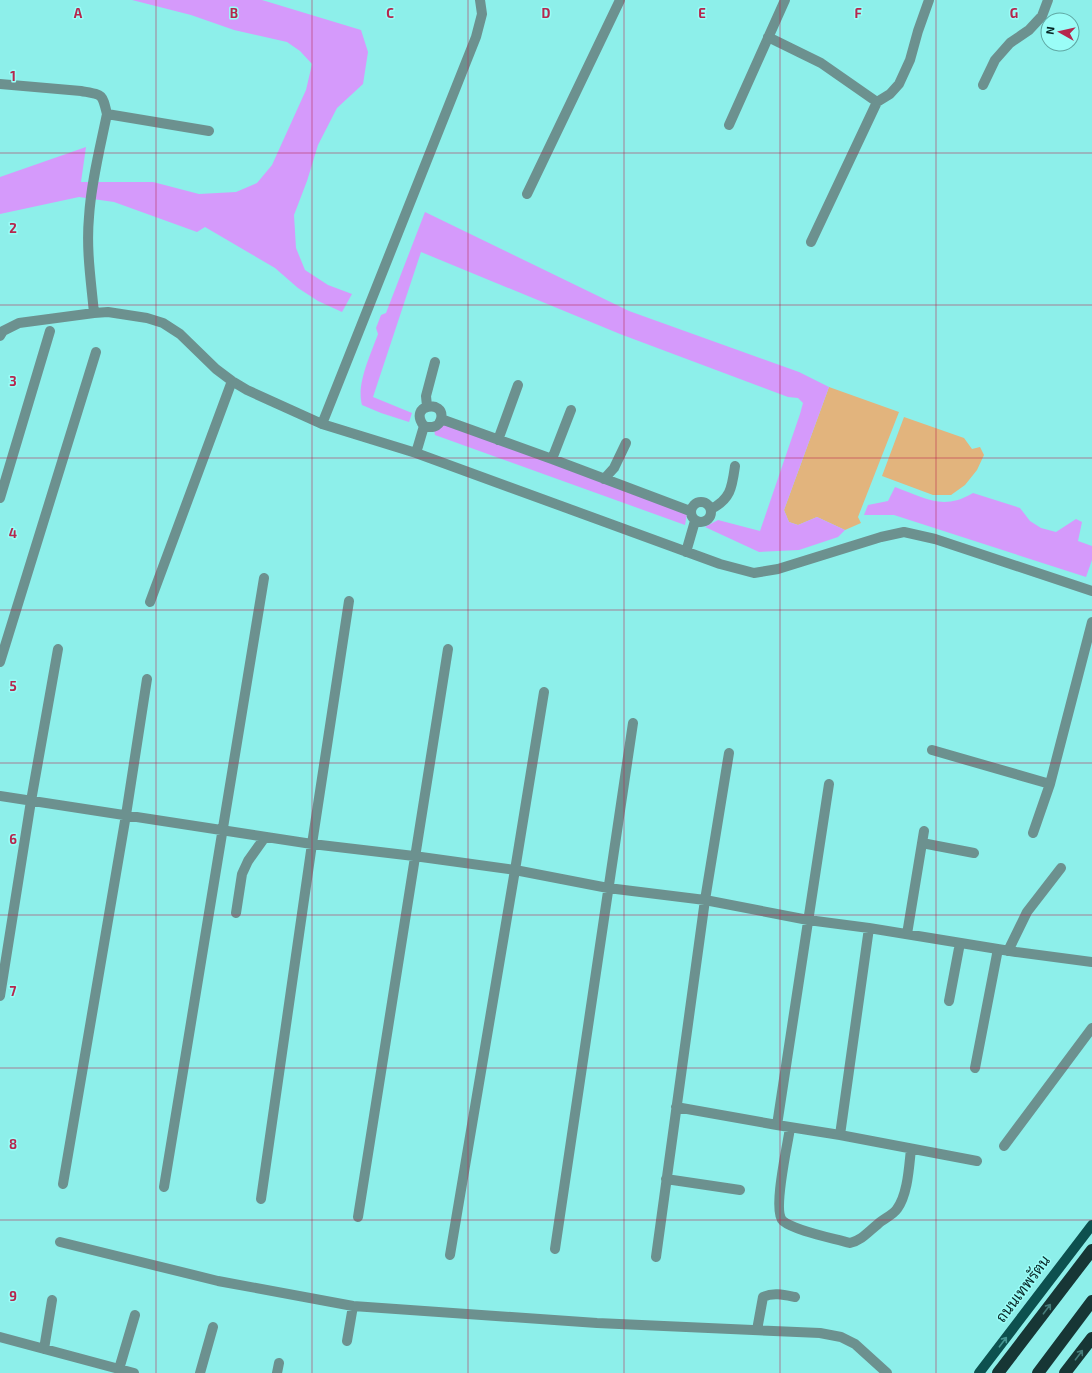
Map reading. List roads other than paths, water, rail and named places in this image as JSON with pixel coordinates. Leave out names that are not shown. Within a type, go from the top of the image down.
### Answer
[{"type":"highway","points":[[998,1373],[1092,1250]]},
{"type":"highway","points":[[1038,1373],[1092,1301]]},
{"type":"highway","points":[[1065,1373],[1092,1338]]},
{"type":"main road","name":"ถนนเทพรัตน","points":[[979,1373],[1092,1225]]},
{"type":"street","points":[[322,424],[476,37],[482,14],[480,0]]},
{"type":"street","points":[[527,194],[620,0]]},
{"type":"street","points":[[729,125],[785,0]]},
{"type":"street","points":[[811,242],[877,102],[890,94],[899,84],[910,60],[929,0]]},
{"type":"street","points":[[983,85],[996,60],[1010,43],[1029,30],[1042,16],[1048,0]]},
{"type":"street","points":[[768,37],[821,63],[877,102]]},
{"type":"street","points":[[0,84],[82,91],[93,93],[103,98],[107,114],[90,196],[88,219],[88,251],[94,313]]},
{"type":"street","points":[[107,114],[209,131]]},
{"type":"street","points":[[0,336],[3,331],[19,322],[94,313],[108,312],[147,318],[162,322],[180,334],[232,381],[247,390],[322,424],[416,453],[686,552],[720,564],[754,573],[778,569],[881,537],[904,532],[935,539],[1092,591]]},
{"type":"street","points":[[0,498],[50,331]]},
{"type":"street","points":[[0,662],[96,352]]},
{"type":"street","points":[[427,406],[426,396],[435,362]]},
{"type":"street","points":[[150,602],[232,381]]},
{"type":"street","points":[[498,440],[518,385]]},
{"type":"street","points":[[427,406],[434,406],[439,409],[441,414],[441,419],[434,427],[429,428],[424,426],[420,421],[419,416],[421,411],[427,406]]},
{"type":"street","points":[[552,459],[571,410]]},
{"type":"street","points":[[441,419],[690,511]]},
{"type":"street","points":[[416,453],[424,426]]},
{"type":"street","points":[[604,479],[614,468],[626,443]]},
{"type":"street","points":[[711,509],[724,501],[733,480],[735,466]]},
{"type":"street","points":[[698,502],[706,503],[711,509],[710,517],[699,523],[691,517],[690,511],[698,502]]},
{"type":"street","points":[[686,552],[695,521]]},
{"type":"street","points":[[164,1187],[264,578]]},
{"type":"street","points":[[261,1199],[312,844],[349,601]]},
{"type":"street","points":[[1033,833],[1050,784],[1092,622]]},
{"type":"street","points":[[0,996],[31,801],[58,649]]},
{"type":"street","points":[[358,1216],[448,649]]},
{"type":"street","points":[[63,1184],[126,815],[147,679]]},
{"type":"street","points":[[450,1255],[544,692]]},
{"type":"street","points":[[555,1249],[633,723]]},
{"type":"street","points":[[932,750],[1050,784]]},
{"type":"street","points":[[656,1257],[705,900],[729,753]]},
{"type":"street","points":[[777,1126],[829,784]]},
{"type":"street","points":[[0,796],[312,844],[515,870],[608,888],[705,900],[808,920],[869,928],[1007,951],[1092,962]]},
{"type":"street","points":[[906,934],[924,831]]},
{"type":"street","points":[[236,913],[242,874],[248,861],[265,837]]},
{"type":"street","points":[[922,843],[974,853]]},
{"type":"street","points":[[975,1068],[1007,951],[1027,912],[1061,868]]},
{"type":"street","points":[[840,1135],[869,928]]},
{"type":"street","points":[[950,1001],[960,943]]},
{"type":"street","points":[[1004,1146],[1092,1028]]},
{"type":"street","points":[[676,1107],[777,1126],[840,1135],[977,1161]]},
{"type":"street","points":[[790,1128],[779,1190],[779,1216],[782,1221],[798,1228],[850,1243],[856,1242],[866,1235],[897,1209],[904,1194],[911,1148]]},
{"type":"street","points":[[666,1179],[740,1190]]},
{"type":"street","points":[[60,1242],[218,1281],[353,1306],[597,1324],[820,1333],[841,1337],[855,1344],[888,1373]]},
{"type":"street","points":[[757,1330],[763,1296],[772,1294],[795,1297]]},
{"type":"street","points":[[44,1349],[52,1300]]},
{"type":"street","points":[[347,1341],[353,1306]]},
{"type":"street","points":[[119,1369],[135,1315]]},
{"type":"street","points":[[200,1373],[213,1327]]},
{"type":"street","points":[[0,1337],[134,1373]]}]
